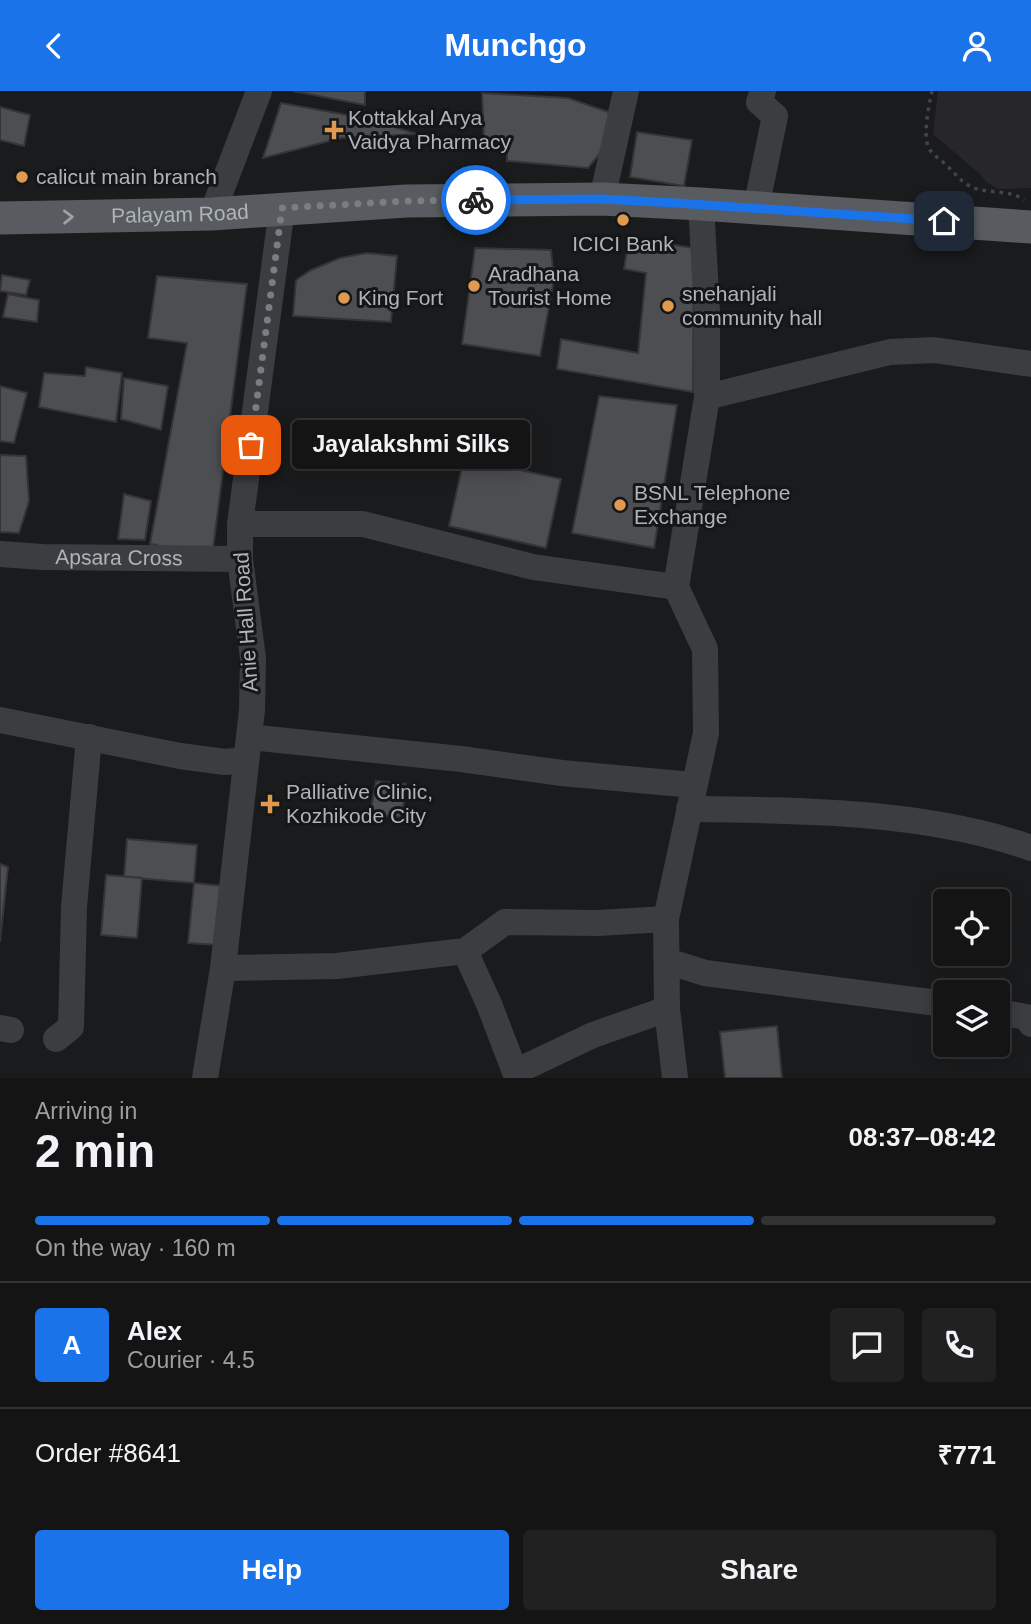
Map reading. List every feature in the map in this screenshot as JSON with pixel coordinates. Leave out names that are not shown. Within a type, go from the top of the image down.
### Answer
[{"type":"main road","name":"Palayam Road","points":[[0,218],[212,214],[406,201],[602,199],[1028,226]]},
{"type":"street","points":[[212,214],[259,91]]},
{"type":"street","points":[[602,199],[626,91]]},
{"type":"street","points":[[757,208],[775,116],[759,102],[763,91]]},
{"type":"street","points":[[675,1078],[667,1009],[666,919],[706,733],[705,649],[676,587],[707,397],[707,312],[701,204]]},
{"type":"street","name":"Anie Hall Road","points":[[205,1078],[223,968],[248,748],[253,658],[240,559],[240,524],[282,208]]},
{"type":"street","points":[[707,397],[890,352],[934,350],[1031,364]]},
{"type":"street","points":[[240,524],[363,524],[533,567],[676,587]]},
{"type":"street","name":"Apsara Cross","points":[[0,554],[43,557],[240,559]]},
{"type":"street","points":[[0,720],[211,761],[225,762],[248,748],[461,758],[691,797],[879,816],[996,835],[1031,848]]},
{"type":"street","points":[[56,1039],[71,1027],[74,907],[89,737]]},
{"type":"street","points":[[223,968],[337,966],[465,951],[505,922],[598,923],[666,919]]},
{"type":"street","points":[[465,951],[515,1072],[593,1035],[667,1009]]},
{"type":"street","points":[[667,961],[705,974],[933,1002]]},
{"type":"street","points":[[1010,1014],[1026,1017],[1031,1024]]},
{"type":"path","points":[[932,91],[928,108],[928,147],[962,183],[976,189],[1014,194],[1024,199],[1028,226]]},
{"type":"shaded area","points":[[938,91],[1031,91],[1031,188],[998,189],[986,182],[933,134]]},
{"type":"building","points":[[293,91],[365,91],[365,105]]},
{"type":"building","points":[[482,93],[568,98],[614,114],[606,146],[588,168],[507,161],[507,141],[484,141]]},
{"type":"building","points":[[281,103],[364,118],[417,134],[341,138],[263,158]]},
{"type":"building","points":[[0,107],[30,115],[24,146],[0,140]]},
{"type":"building","points":[[637,132],[692,140],[684,186],[630,177]]},
{"type":"building","name":"snehanjali community hall","points":[[629,238],[694,248],[693,392],[557,369],[561,339],[638,353],[646,273],[624,269]]},
{"type":"building","points":[[475,248],[551,250],[554,279],[540,356],[462,344]]},
{"type":"building","name":"King Fort","points":[[367,253],[397,256],[391,322],[293,316],[296,280],[311,270],[340,258]]},
{"type":"building","points":[[2,275],[30,280],[26,295],[0,291]]},
{"type":"building","points":[[157,276],[247,284],[213,549],[165,551],[150,544],[187,343],[148,338]]},
{"type":"building","points":[[8,294],[39,300],[37,322],[3,317]]},
{"type":"building","points":[[86,367],[122,373],[116,422],[39,407],[44,373],[85,376]]},
{"type":"building","points":[[124,378],[168,386],[161,430],[121,419]]},
{"type":"building","points":[[0,386],[27,393],[14,443],[0,441]]},
{"type":"building","points":[[599,396],[677,405],[654,548],[572,533]]},
{"type":"building","points":[[0,455],[26,456],[29,501],[19,533],[0,532]]},
{"type":"building","points":[[464,458],[561,479],[546,548],[449,526]]},
{"type":"building","points":[[124,494],[151,501],[145,540],[118,539]]},
{"type":"building","points":[[376,781],[406,784],[402,817],[370,815]]},
{"type":"building","points":[[127,839],[197,845],[194,883],[124,877]]},
{"type":"building","points":[[0,864],[8,867],[0,942]]},
{"type":"building","points":[[106,875],[142,878],[137,938],[101,935]]},
{"type":"building","points":[[194,883],[223,886],[217,945],[188,943]]},
{"type":"building","points":[[777,1026],[782,1078],[725,1078],[720,1032]]},
{"type":"way so far","points":[[251,445],[282,208],[476,200]]},
{"type":"place","name":"Kottakkal Arya Vaidya Pharmacy","points":[[334,130]]},
{"type":"place","name":"calicut main branch","points":[[22,177]]},
{"type":"place","name":"ICICI Bank","points":[[623,220]]},
{"type":"place","name":"Aradhana Tourist Home","points":[[474,286]]},
{"type":"place","name":"King Fort","points":[[344,298]]},
{"type":"place","name":"snehanjali community hall","points":[[668,306]]},
{"type":"place","name":"Jayalakshmi Silks","points":[[251,445]]},
{"type":"place","name":"BSNL Telephone Exchange","points":[[620,505]]},
{"type":"place","name":"Palliative Clinic, Kozhikode City","points":[[270,804]]},
{"type":"route","points":[[476,200],[602,199],[944,221]]}]
